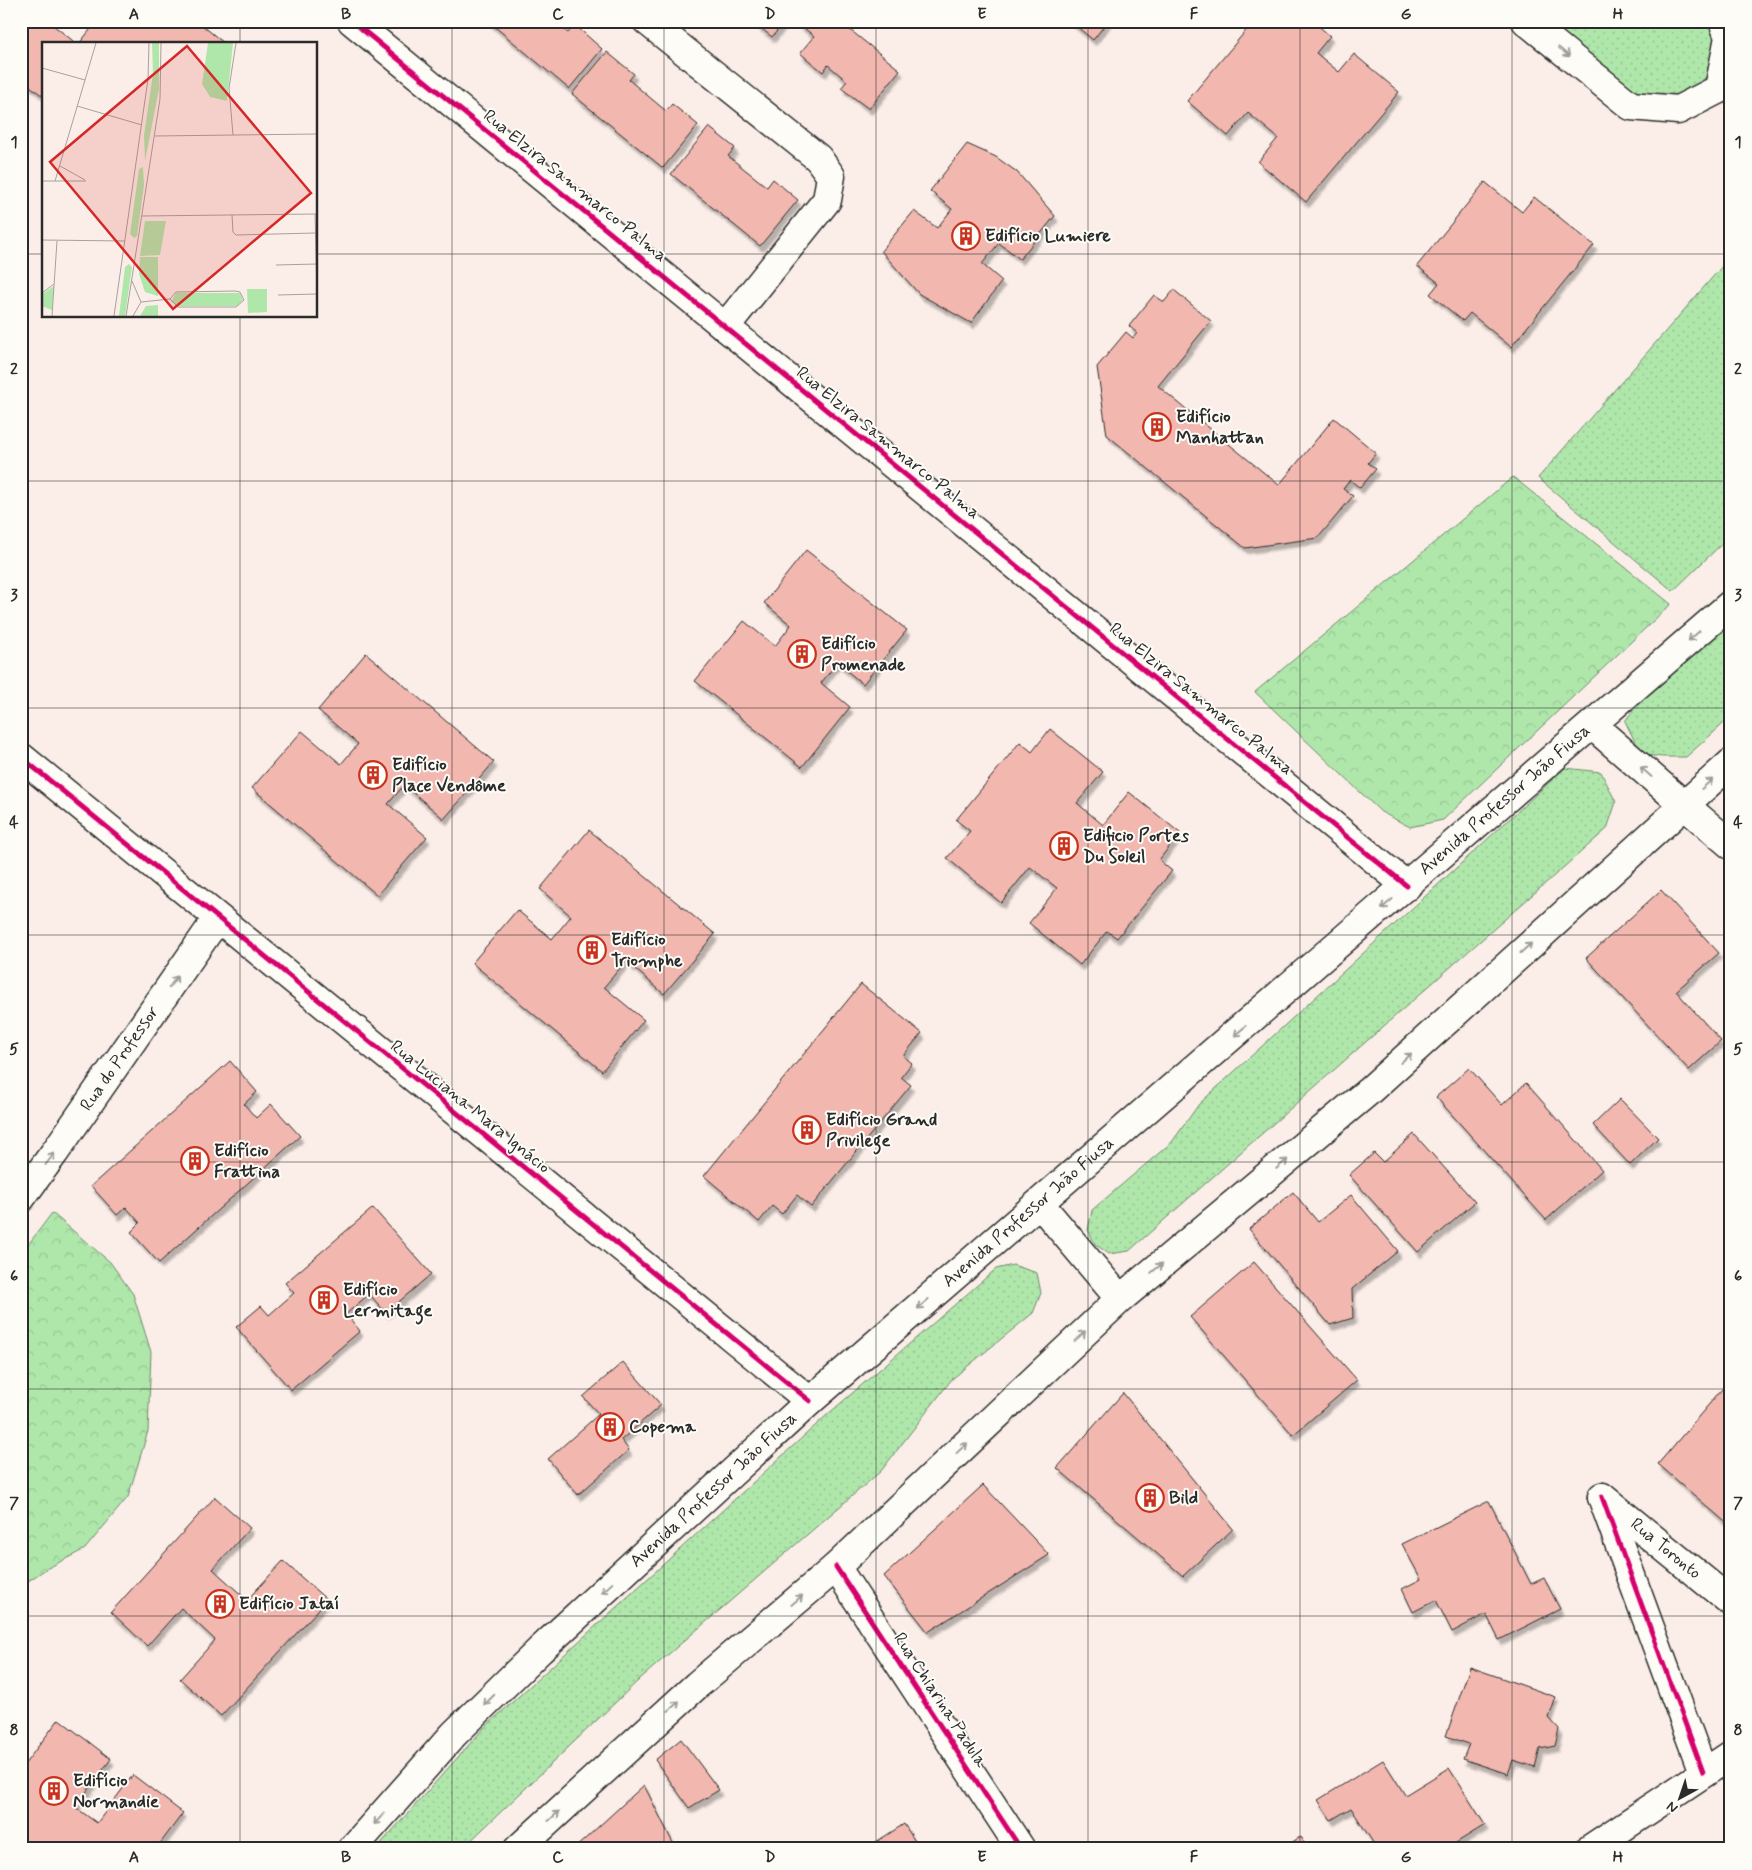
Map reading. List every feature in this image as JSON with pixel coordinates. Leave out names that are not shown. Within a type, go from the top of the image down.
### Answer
[{"type":"street","name":"Rua Elzira Sammarco Palma","points":[[352,21],[1407,886]]},
{"type":"street","points":[[647,21],[818,158],[831,176],[827,200],[725,327]]},
{"type":"street","points":[[1526,21],[1631,106],[1678,110],[1725,93],[1729,37],[1723,21]]},
{"type":"street","name":"Avenida Professor João Fiusa","points":[[352,1849],[454,1734],[540,1650],[810,1402],[1731,604]]},
{"type":"street","points":[[1592,725],[1731,845]]},
{"type":"street","name":"Rua Luciana Mara Ignácio","points":[[21,757],[810,1402]]},
{"type":"street","points":[[518,1849],[697,1685],[836,1567],[1120,1299],[1369,1091],[1683,804],[1731,763]]},
{"type":"street","name":"Rua do Professor","points":[[21,1198],[217,919]]},
{"type":"street","points":[[1040,1204],[1120,1299]]},
{"type":"street","name":"Rua Toronto","points":[[1703,1772],[1602,1497],[1731,1602]]},
{"type":"street","name":"Rua Chiarina Padula","points":[[836,1567],[1021,1849]]},
{"type":"street","points":[[1590,1849],[1731,1755]]},
{"type":"green space","points":[[1538,21],[1715,21],[1720,63],[1677,105],[1634,99]]},
{"type":"green space","points":[[1731,256],[1731,535],[1673,591],[1538,478]]},
{"type":"green space","points":[[1513,477],[1671,604],[1443,820],[1410,827],[1381,812],[1255,692]]},
{"type":"green space","points":[[1731,618],[1731,717],[1686,757],[1661,757],[1646,754],[1636,743],[1625,721],[1649,690]]},
{"type":"green space","points":[[1565,768],[1601,772],[1616,802],[1607,829],[1129,1251],[1109,1254],[1095,1244],[1088,1230],[1092,1210],[1172,1142],[1199,1104]]},
{"type":"green space","points":[[52,1213],[110,1262],[133,1294],[151,1352],[148,1431],[128,1497],[85,1549],[46,1569],[21,1586],[21,1254]]},
{"type":"green space","points":[[1013,1265],[1037,1273],[1041,1293],[1033,1313],[952,1379],[881,1471],[641,1678],[462,1849],[376,1849],[484,1728],[827,1415],[996,1269]]},
{"type":"building","points":[[26,21],[48,21],[74,42],[42,42],[42,95],[21,79],[21,28]]},
{"type":"building","points":[[97,21],[197,21],[223,42],[81,42]]},
{"type":"building","points":[[488,21],[554,21],[568,33],[575,25],[602,49],[569,89]]},
{"type":"building","points":[[752,21],[785,21],[772,37]]},
{"type":"building","points":[[795,21],[839,21],[900,70],[869,109],[841,88],[847,81],[828,65],[823,72],[800,53],[814,36]]},
{"type":"building","points":[[1070,21],[1108,21],[1093,40]]},
{"type":"building","points":[[1254,21],[1313,21],[1330,36],[1316,53],[1339,72],[1354,54],[1399,92],[1306,202],[1258,162],[1278,138],[1248,113],[1228,136],[1187,101]]},
{"type":"building","points":[[607,52],[634,74],[629,80],[666,111],[672,104],[698,125],[663,168],[572,94]]},
{"type":"building","points":[[709,127],[735,148],[728,156],[767,187],[773,179],[798,200],[760,246],[671,174]]},
{"type":"building","name":"Edifício Lumiere","points":[[967,144],[996,157],[1017,172],[1055,216],[1020,259],[999,243],[982,264],[1002,281],[971,323],[919,294],[881,251],[914,211],[937,228],[952,209],[930,191]]},
{"type":"building","points":[[1485,182],[1522,212],[1534,197],[1594,245],[1511,347],[1470,313],[1463,321],[1430,294],[1439,283],[1417,266]]},
{"type":"building","name":"Edifício Manhattan","points":[[1174,290],[1211,321],[1158,386],[1279,485],[1334,418],[1376,453],[1368,463],[1376,469],[1360,488],[1350,480],[1343,489],[1353,496],[1318,538],[1245,548],[1107,435],[1097,367],[1126,332],[1133,338],[1137,333],[1129,326],[1154,295],[1164,302]]},
{"type":"building","name":"Edifício Promenade","points":[[806,550],[907,630],[863,684],[837,663],[821,683],[850,707],[802,767],[695,681],[744,621],[775,646],[791,625],[764,603]]},
{"type":"building","name":"Edifício Place Vendôme","points":[[366,653],[494,762],[444,819],[404,785],[388,804],[427,837],[377,895],[252,788],[302,731],[341,764],[358,744],[318,710]]},
{"type":"building","name":"Edificio Portes Du Soleil","points":[[1050,729],[1103,772],[1077,803],[1103,825],[1129,792],[1180,833],[1159,860],[1172,871],[1117,938],[1107,931],[1080,965],[1029,923],[1057,888],[1030,867],[1001,903],[947,858],[970,831],[956,820],[1020,742],[1032,752]]},
{"type":"building","name":"Edifício Triomphe","points":[[589,830],[715,934],[664,994],[626,961],[604,987],[644,1020],[602,1071],[472,963],[517,910],[552,939],[571,916],[540,889]]},
{"type":"building","points":[[1661,890],[1719,953],[1676,991],[1721,1041],[1689,1070],[1586,958]]},
{"type":"building","name":"Edifício Grand Privilege","points":[[861,984],[922,1033],[903,1056],[912,1063],[901,1077],[911,1085],[811,1207],[797,1195],[782,1214],[772,1206],[759,1222],[704,1176]]},
{"type":"building","name":"Edifício Frattina","points":[[230,1061],[257,1092],[244,1104],[256,1118],[271,1104],[300,1136],[159,1263],[131,1232],[140,1223],[126,1207],[117,1215],[91,1186]]},
{"type":"building","points":[[1469,1068],[1502,1105],[1526,1083],[1602,1170],[1546,1220],[1436,1097]]},
{"type":"building","points":[[1620,1099],[1658,1138],[1630,1165],[1593,1125]]},
{"type":"building","points":[[1414,1134],[1475,1202],[1418,1252],[1349,1175],[1374,1153],[1383,1162]]},
{"type":"building","points":[[1293,1192],[1318,1222],[1351,1195],[1398,1251],[1352,1289],[1353,1318],[1330,1325],[1249,1229]]},
{"type":"building","name":"Edifício Lermitage","points":[[373,1208],[431,1274],[386,1313],[369,1294],[346,1314],[360,1331],[291,1390],[236,1327],[261,1306],[269,1315],[294,1293],[285,1283]]},
{"type":"building","points":[[1254,1262],[1357,1380],[1293,1435],[1190,1317]]},
{"type":"building","name":"Copema","points":[[623,1362],[661,1405],[621,1440],[629,1450],[578,1495],[548,1459],[599,1414],[583,1397]]},
{"type":"building","points":[[1728,1382],[1731,1384],[1731,1527],[1658,1464]]},
{"type":"building","name":"Bild","points":[[1123,1393],[1233,1529],[1183,1576],[1057,1468]]},
{"type":"building","points":[[983,1485],[1049,1555],[928,1632],[884,1576]]},
{"type":"building","name":"Edifício Jataí","points":[[215,1497],[250,1528],[213,1569],[247,1600],[283,1561],[327,1600],[221,1716],[180,1679],[215,1640],[181,1608],[147,1646],[111,1612]]},
{"type":"building","points":[[1489,1501],[1531,1584],[1544,1578],[1560,1609],[1499,1640],[1486,1614],[1452,1632],[1436,1600],[1413,1612],[1402,1589],[1421,1579],[1402,1544]]},
{"type":"building","points":[[1470,1667],[1556,1697],[1549,1718],[1559,1729],[1555,1746],[1540,1749],[1535,1767],[1513,1760],[1508,1774],[1463,1759],[1469,1744],[1446,1736]]},
{"type":"building","name":"Edifício Normandie","points":[[59,1719],[111,1759],[75,1807],[97,1823],[133,1775],[183,1813],[156,1849],[51,1849],[46,1845],[43,1849],[21,1849],[21,1769]]},
{"type":"building","points":[[681,1739],[719,1790],[689,1808],[655,1760]]},
{"type":"building","points":[[1383,1760],[1405,1795],[1449,1768],[1485,1825],[1446,1849],[1377,1849],[1351,1808],[1331,1820],[1318,1800]]},
{"type":"building","points":[[644,1785],[676,1849],[574,1849]]},
{"type":"building","points":[[904,1824],[920,1849],[865,1849]]},
{"type":"building","points":[[1300,1837],[1308,1849],[1282,1849]]},
{"type":"cycle path","points":[[352,21],[1407,886]]},
{"type":"cycle path","points":[[21,757],[810,1401]]},
{"type":"cycle path","points":[[1602,1497],[1703,1772]]},
{"type":"cycle path","points":[[836,1567],[1021,1849]]},
{"type":"place","name":"Edifício Lumiere","points":[[966,236]]},
{"type":"place","name":"Edifício Manhattan","points":[[1157,427]]},
{"type":"place","name":"Edifício Promenade","points":[[802,654]]},
{"type":"place","name":"Edifício Place Vendôme","points":[[373,775]]},
{"type":"place","name":"Edificio Portes Du Soleil","points":[[1064,846]]},
{"type":"place","name":"Edifício Triomphe","points":[[592,950]]},
{"type":"place","name":"Edifício Grand Privilege","points":[[807,1130]]},
{"type":"place","name":"Edifício Frattina","points":[[195,1161]]},
{"type":"place","name":"Edifício Lermitage","points":[[324,1300]]},
{"type":"place","name":"Copema","points":[[610,1427]]},
{"type":"place","name":"Bild","points":[[1150,1498]]},
{"type":"place","name":"Edifício Jataí","points":[[220,1604]]},
{"type":"place","name":"Edifício Normandie","points":[[54,1791]]}]
